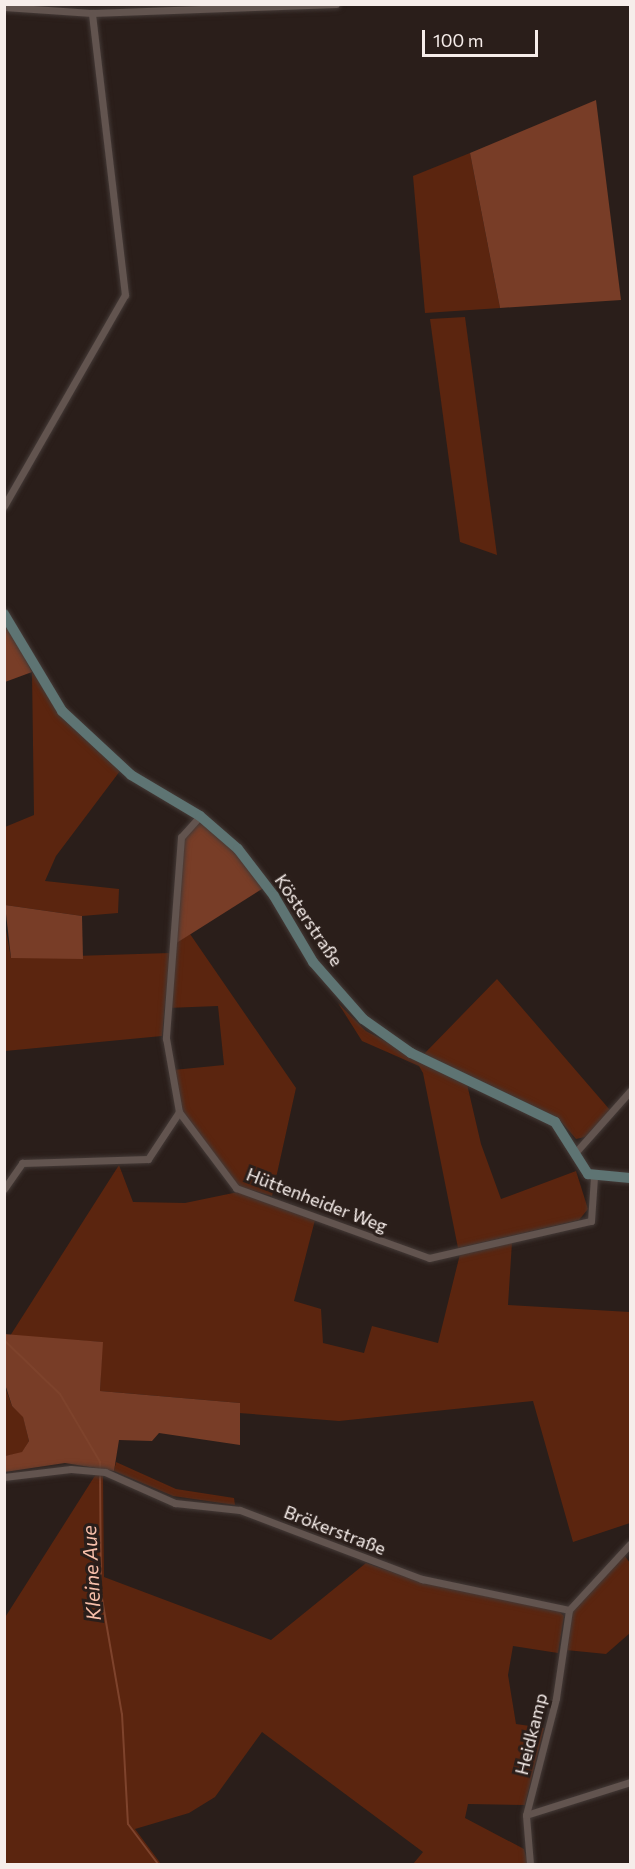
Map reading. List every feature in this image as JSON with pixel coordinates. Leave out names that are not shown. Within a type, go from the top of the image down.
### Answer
[{"type":"main road","name":"Kösterstraße","points":[[4,614],[62,711],[131,775],[200,816],[238,849],[274,896],[313,962],[363,1019],[411,1053],[555,1122],[575,1154],[594,1177]]},
{"type":"main road","points":[[594,1177],[630,1178]]},
{"type":"street","points":[[4,7],[92,14],[336,4]]},
{"type":"street","points":[[4,506],[125,294],[92,14]]},
{"type":"street","name":"Hüttenheider Weg","points":[[200,816],[181,837],[166,1002],[166,1038],[179,1112],[236,1188],[429,1258],[591,1221],[594,1177]]},
{"type":"street","points":[[575,1154],[630,1091]]},
{"type":"street","points":[[4,1189],[22,1163],[148,1159],[179,1112]]},
{"type":"street","name":"Brökerstraße","points":[[4,1477],[70,1469],[100,1472],[175,1503],[240,1510],[422,1579],[569,1610]]},
{"type":"street","points":[[569,1610],[630,1544]]},
{"type":"street","name":"Heidkamp","points":[[530,1864],[526,1815],[556,1698],[569,1610]]},
{"type":"street","points":[[526,1815],[630,1782]]},
{"type":"shaded area","points":[[596,100],[621,300],[500,308],[470,153]]},
{"type":"shaded area","points":[[470,153],[500,308],[425,313],[413,176]]},
{"type":"shaded area","points":[[465,317],[497,555],[460,542],[430,319]]},
{"type":"shaded area","points":[[8,626],[32,672],[5,682],[5,631]]},
{"type":"shaded area","points":[[32,672],[59,711],[120,771],[56,856],[45,881],[119,889],[118,913],[82,916],[5,905],[5,827],[34,815]]},
{"type":"shaded area","points":[[200,819],[237,850],[265,887],[175,944],[183,837]]},
{"type":"shaded area","points":[[5,905],[82,916],[83,959],[11,958]]},
{"type":"shaded area","points":[[4,919],[11,958],[170,953],[162,1036],[5,1051]]},
{"type":"shaded area","points":[[190,934],[296,1088],[272,1196],[238,1186],[183,1111],[173,1070],[224,1065],[218,1006],[167,1008],[175,944]]},
{"type":"shaded area","points":[[497,979],[610,1110],[585,1137],[576,1139],[558,1118],[424,1054]]},
{"type":"shaded area","points":[[338,1003],[366,1031],[467,1084],[481,1144],[501,1199],[576,1171],[588,1209],[579,1220],[458,1248],[423,1073],[419,1066],[362,1041]]},
{"type":"shaded area","points":[[119,1165],[133,1202],[185,1203],[238,1192],[315,1220],[294,1301],[321,1309],[323,1343],[364,1353],[372,1326],[438,1343],[460,1254],[512,1242],[508,1305],[630,1312],[630,1523],[573,1542],[533,1401],[339,1421],[239,1413],[240,1403],[100,1391],[102,1342],[10,1336]]},
{"type":"shaded area","points":[[4,1334],[103,1342],[100,1391],[240,1403],[240,1445],[159,1433],[152,1441],[119,1440],[114,1471],[65,1463],[5,1472],[5,1456],[22,1452],[29,1441],[23,1417],[12,1406],[5,1384]]},
{"type":"shaded area","points":[[4,1384],[12,1406],[23,1416],[29,1441],[22,1453],[5,1456]]},
{"type":"shaded area","points":[[116,1462],[176,1489],[234,1498],[235,1505],[173,1496],[114,1471]]},
{"type":"shaded area","points":[[96,1474],[103,1474],[104,1577],[271,1640],[366,1563],[423,1583],[559,1611],[564,1616],[558,1653],[513,1646],[508,1675],[516,1724],[544,1728],[525,1805],[468,1804],[465,1818],[524,1849],[528,1864],[413,1864],[423,1852],[262,1732],[215,1797],[189,1813],[135,1829],[161,1864],[5,1864],[4,1619]]},
{"type":"shaded area","points":[[624,1555],[630,1563],[630,1633],[606,1654],[566,1650],[572,1613],[584,1593]]},
{"type":"waterway","name":"Kleine Aue","points":[[4,1340],[60,1394],[100,1462],[101,1593],[122,1714],[128,1824],[158,1864]]}]
